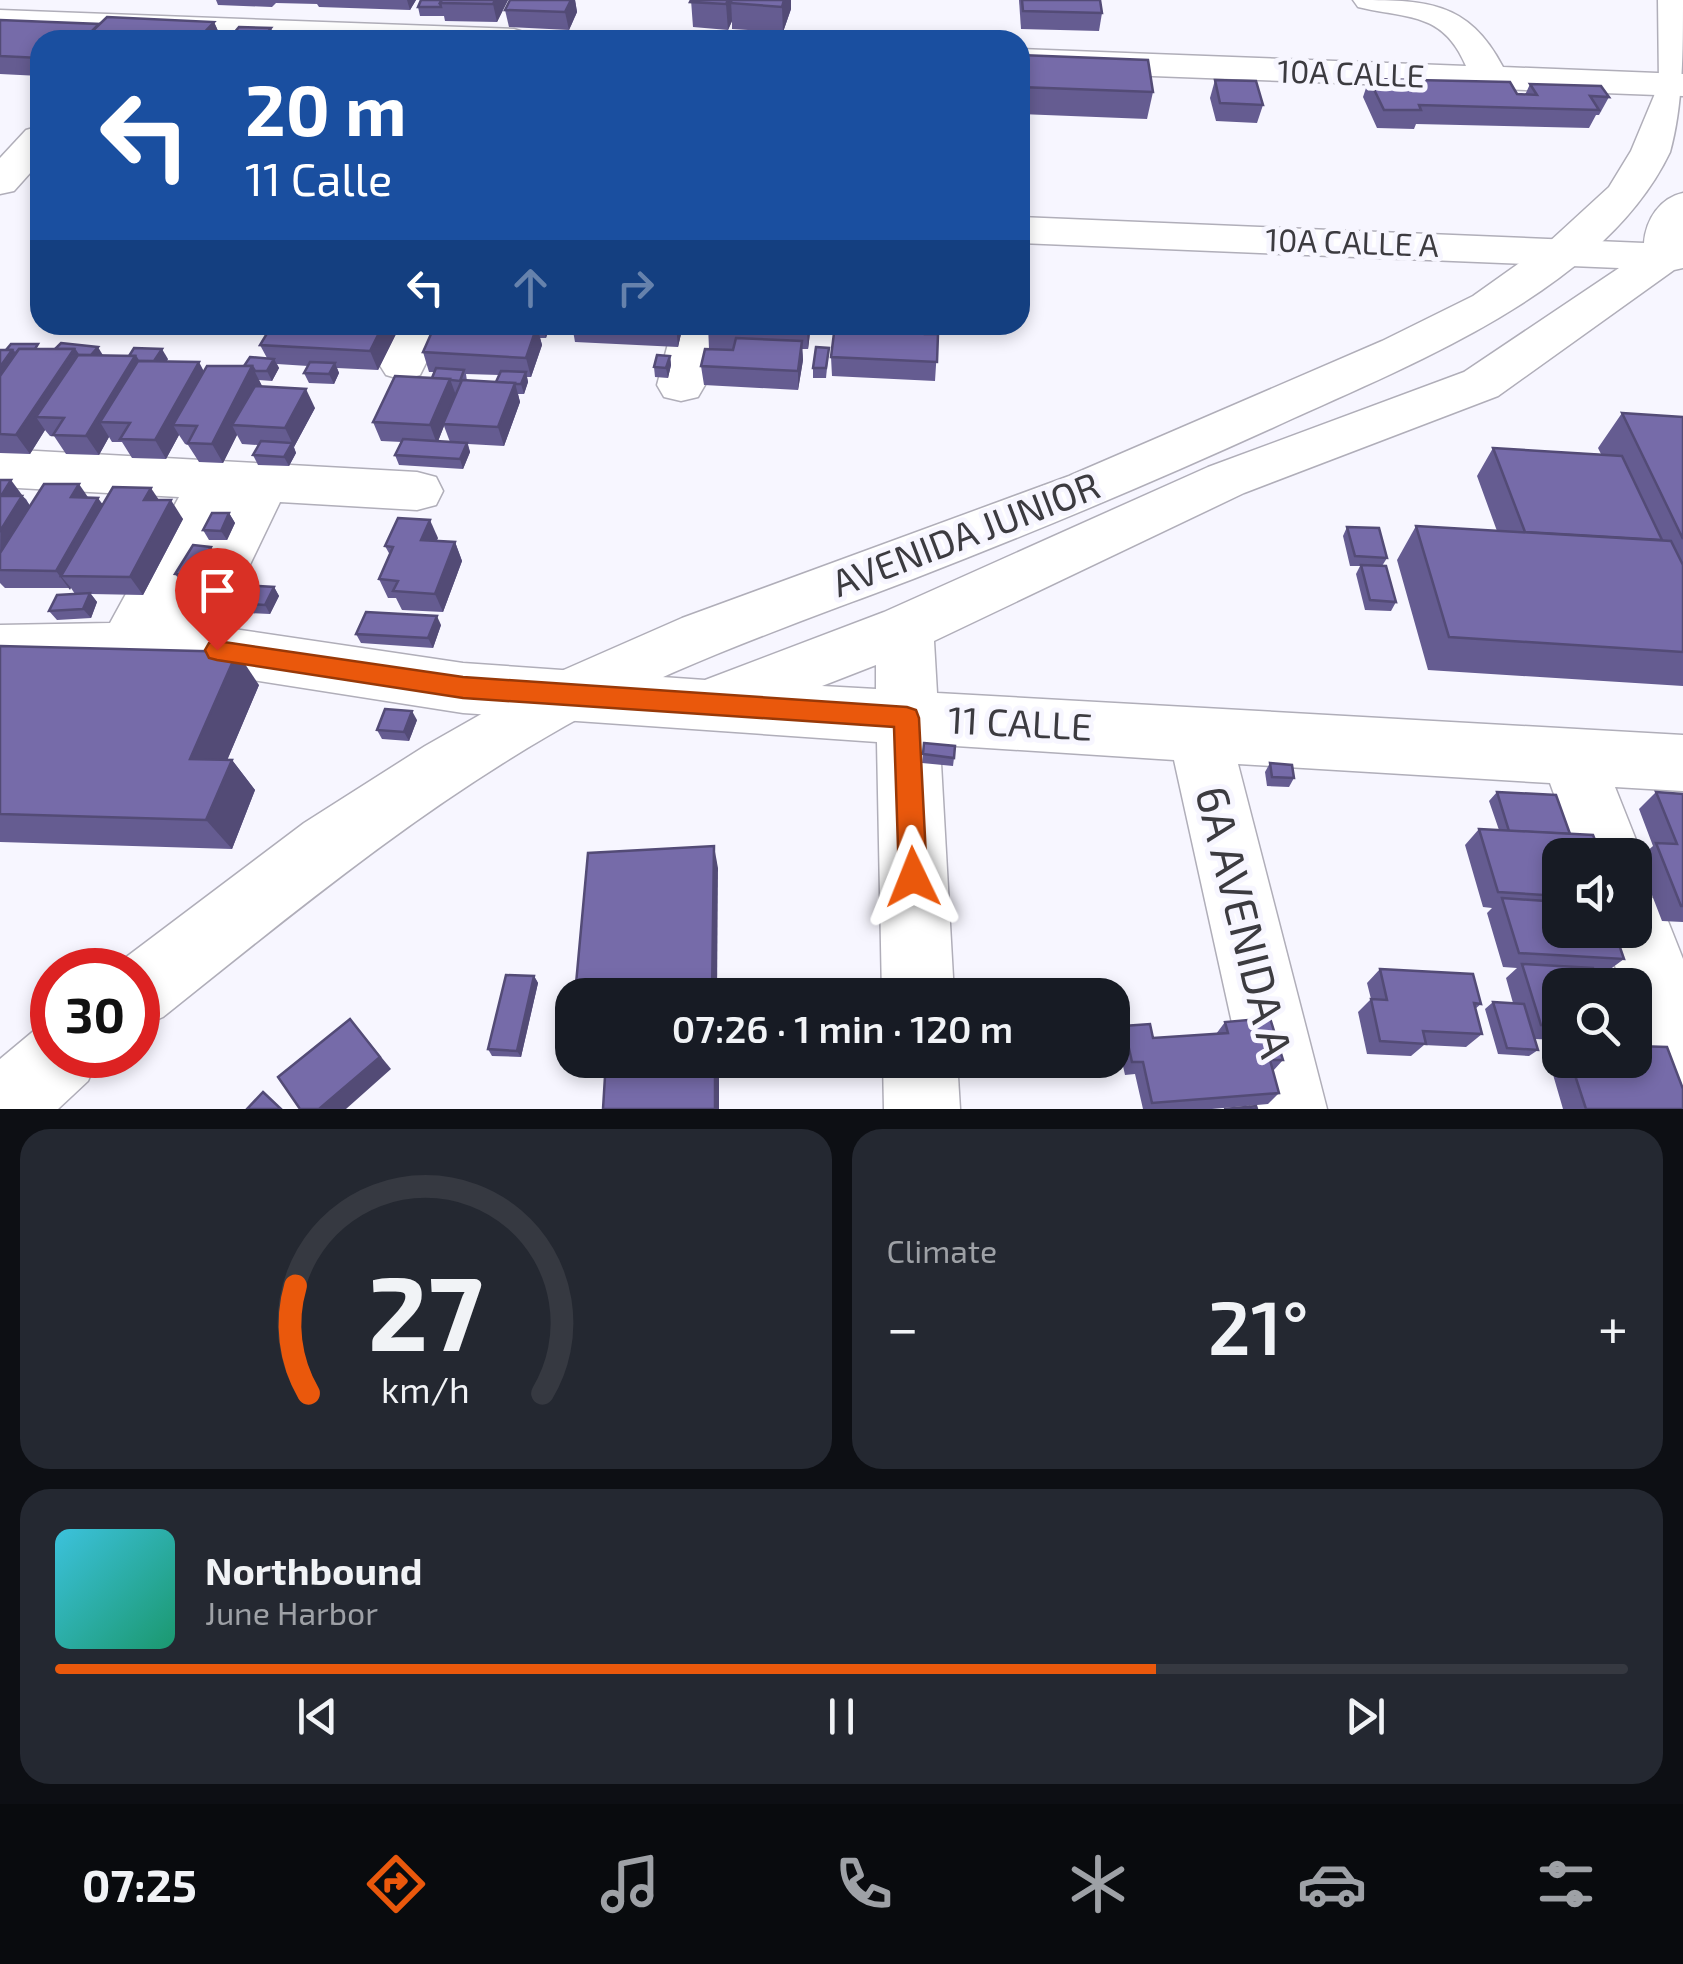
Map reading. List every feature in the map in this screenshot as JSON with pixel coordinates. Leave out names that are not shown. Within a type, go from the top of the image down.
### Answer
[{"type":"street","points":[[1370,0],[1427,7],[1454,20],[1479,52],[1490,80]]},
{"type":"street","name":"AVENIDA JUNIOR","points":[[160,975],[328,845],[447,766],[564,697],[703,635],[1088,490],[1399,352],[1489,306],[1564,252],[1625,194],[1651,151],[1680,84],[1675,0]]},
{"type":"street","points":[[0,20],[141,12],[381,30]]},
{"type":"street","name":"10A CALLE","points":[[1030,60],[1680,84]]},
{"type":"street","points":[[0,185],[30,150]]},
{"type":"street","points":[[0,185],[30,189]]},
{"type":"street","points":[[707,706],[904,629],[1226,480],[1481,384],[1674,256],[1667,226],[1683,206]]},
{"type":"street","name":"10A CALLE A","points":[[1030,230],[1674,256]]},
{"type":"street","points":[[681,385],[694,335]]},
{"type":"street","points":[[0,468],[417,491]]},
{"type":"street","points":[[155,646],[239,481]]},
{"type":"street","points":[[1053,558],[1088,490]]},
{"type":"street","points":[[904,629],[917,978]]},
{"type":"street","name":"11 CALLE","points":[[0,650],[155,646],[463,688],[564,697],[1683,763]]},
{"type":"street","name":"6A AVENIDA A","points":[[1199,734],[1289,1109]]},
{"type":"street","points":[[1572,757],[1603,838]]},
{"type":"street","points":[[1644,948],[1683,1053]]},
{"type":"street","points":[[1,1109],[36,1078]]},
{"type":"street","points":[[921,1078],[922,1109]]},
{"type":"building","points":[[421,0],[442,0],[441,7],[418,7]]},
{"type":"building","points":[[495,0],[493,4],[440,3]]},
{"type":"building","points":[[510,0],[571,0],[565,12],[505,10]]},
{"type":"building","points":[[691,0],[728,0],[726,4]]},
{"type":"building","points":[[784,0],[782,7],[730,3]]},
{"type":"building","points":[[1022,0],[1100,0],[1102,13],[1023,11]]},
{"type":"building","points":[[107,17],[214,22],[206,30],[93,30]]},
{"type":"building","points":[[0,20],[99,24],[93,30],[30,30],[30,58],[0,56]]},
{"type":"building","points":[[239,27],[271,28],[269,30],[236,30]]},
{"type":"building","points":[[1030,55],[1148,60],[1153,92],[1030,87]]},
{"type":"building","points":[[1369,79],[1510,82],[1517,94],[1537,95],[1530,84],[1601,86],[1609,97],[1590,96],[1599,110],[1419,105],[1421,110],[1384,110]]},
{"type":"building","points":[[1215,80],[1256,81],[1263,105],[1220,103]]},
{"type":"building","points":[[266,335],[378,335],[370,351],[260,345]]},
{"type":"building","points":[[431,335],[534,335],[526,358],[423,352]]},
{"type":"building","points":[[834,335],[938,335],[937,362],[831,357]]},
{"type":"building","points":[[736,338],[802,341],[798,371],[701,366],[705,349],[733,350]]},
{"type":"building","points":[[61,343],[98,347],[91,355],[78,355],[74,349],[55,349]]},
{"type":"building","points":[[11,344],[38,344],[35,349],[19,349],[15,354],[6,350]]},
{"type":"building","points":[[816,347],[829,348],[826,368],[813,368]]},
{"type":"building","points":[[134,348],[162,349],[154,361],[138,361],[129,356]]},
{"type":"building","points":[[19,349],[74,349],[16,435],[0,434],[0,376]]},
{"type":"building","points":[[0,350],[12,350],[0,367]]},
{"type":"building","points":[[78,355],[135,356],[86,436],[53,435],[64,418],[36,417]]},
{"type":"building","points":[[657,355],[670,356],[666,368],[654,367]]},
{"type":"building","points":[[250,357],[274,359],[267,371],[255,371],[252,366],[244,366]]},
{"type":"building","points":[[138,361],[199,362],[155,440],[120,439],[130,423],[100,422]]},
{"type":"building","points":[[310,362],[335,363],[329,374],[304,373]]},
{"type":"building","points":[[207,366],[252,366],[212,444],[188,443],[197,426],[173,425]]},
{"type":"building","points":[[436,368],[464,370],[460,381],[432,378]]},
{"type":"building","points":[[501,371],[526,372],[521,384],[514,384],[496,382]]},
{"type":"building","points":[[395,376],[450,379],[430,425],[373,422]]},
{"type":"building","points":[[462,380],[515,383],[498,427],[443,424]]},
{"type":"building","points":[[255,386],[306,389],[285,428],[232,425]]},
{"type":"building","points":[[1622,413],[1683,417],[1683,539]]},
{"type":"building","points":[[403,439],[467,443],[460,459],[395,455]]},
{"type":"building","points":[[261,441],[292,443],[284,457],[253,455]]},
{"type":"building","points":[[1493,448],[1622,456],[1662,540],[1525,532]]},
{"type":"building","points":[[0,480],[11,480],[1,496],[22,496],[0,531]]},
{"type":"building","points":[[44,484],[79,484],[71,497],[98,498],[56,571],[0,570],[0,553]]},
{"type":"building","points":[[113,487],[151,488],[144,500],[171,500],[130,577],[61,576]]},
{"type":"building","points":[[212,513],[229,513],[221,531],[203,530]]},
{"type":"building","points":[[398,518],[430,520],[421,540],[455,542],[435,594],[393,591],[398,581],[379,579],[393,547],[385,546]]},
{"type":"building","points":[[1416,526],[1671,541],[1683,565],[1683,652],[1449,637]]},
{"type":"building","points":[[1347,527],[1379,528],[1387,558],[1355,556]]},
{"type":"building","points":[[193,545],[211,547],[194,576],[175,574]]},
{"type":"building","points":[[1361,565],[1386,566],[1396,602],[1370,600]]},
{"type":"building","points":[[227,584],[274,587],[265,605],[217,602]]},
{"type":"building","points":[[90,593],[83,609],[49,611],[57,595]]},
{"type":"building","points":[[366,612],[437,616],[428,638],[356,634]]},
{"type":"building","points":[[0,646],[237,652],[190,759],[232,760],[206,820],[0,814]]},
{"type":"building","points":[[385,709],[412,711],[404,732],[377,730]]},
{"type":"building","points":[[924,743],[955,746],[954,758],[923,754]]},
{"type":"building","points":[[1270,763],[1292,765],[1294,778],[1272,777]]},
{"type":"building","points":[[1497,792],[1556,795],[1570,834],[1509,831]]},
{"type":"building","points":[[1656,792],[1683,794],[1683,906],[1656,843],[1677,844]]},
{"type":"building","points":[[1479,829],[1593,835],[1594,838],[1542,838],[1542,895],[1498,892]]},
{"type":"building","points":[[714,846],[712,978],[577,978],[588,853]]},
{"type":"building","points":[[1502,898],[1542,901],[1542,948],[1620,948],[1624,959],[1519,953]]},
{"type":"building","points":[[1522,964],[1593,968],[1542,968],[1541,1025]]},
{"type":"building","points":[[1380,969],[1473,974],[1481,1004],[1474,1003],[1482,1034],[1423,1031],[1426,1044],[1380,1041],[1371,999],[1387,1000]]},
{"type":"building","points":[[506,975],[534,976],[517,1051],[488,1049]]},
{"type":"building","points":[[1493,1002],[1524,1004],[1538,1050],[1507,1048]]},
{"type":"building","points":[[1270,1018],[1283,1060],[1270,1060],[1279,1093],[1152,1103],[1143,1062],[1132,1062],[1130,1026],[1150,1024],[1153,1038],[1228,1033],[1225,1022]]},
{"type":"building","points":[[350,1019],[380,1057],[319,1109],[300,1109],[278,1077]]},
{"type":"building","points":[[1652,1047],[1667,1047],[1683,1089],[1683,1109],[1586,1109],[1576,1078],[1652,1078]]},
{"type":"building","points":[[605,1078],[715,1078],[715,1109],[603,1109]]},
{"type":"building","points":[[263,1092],[281,1109],[247,1109]]},
{"type":"route","points":[[217,650],[463,688],[907,718],[913,877]]}]
